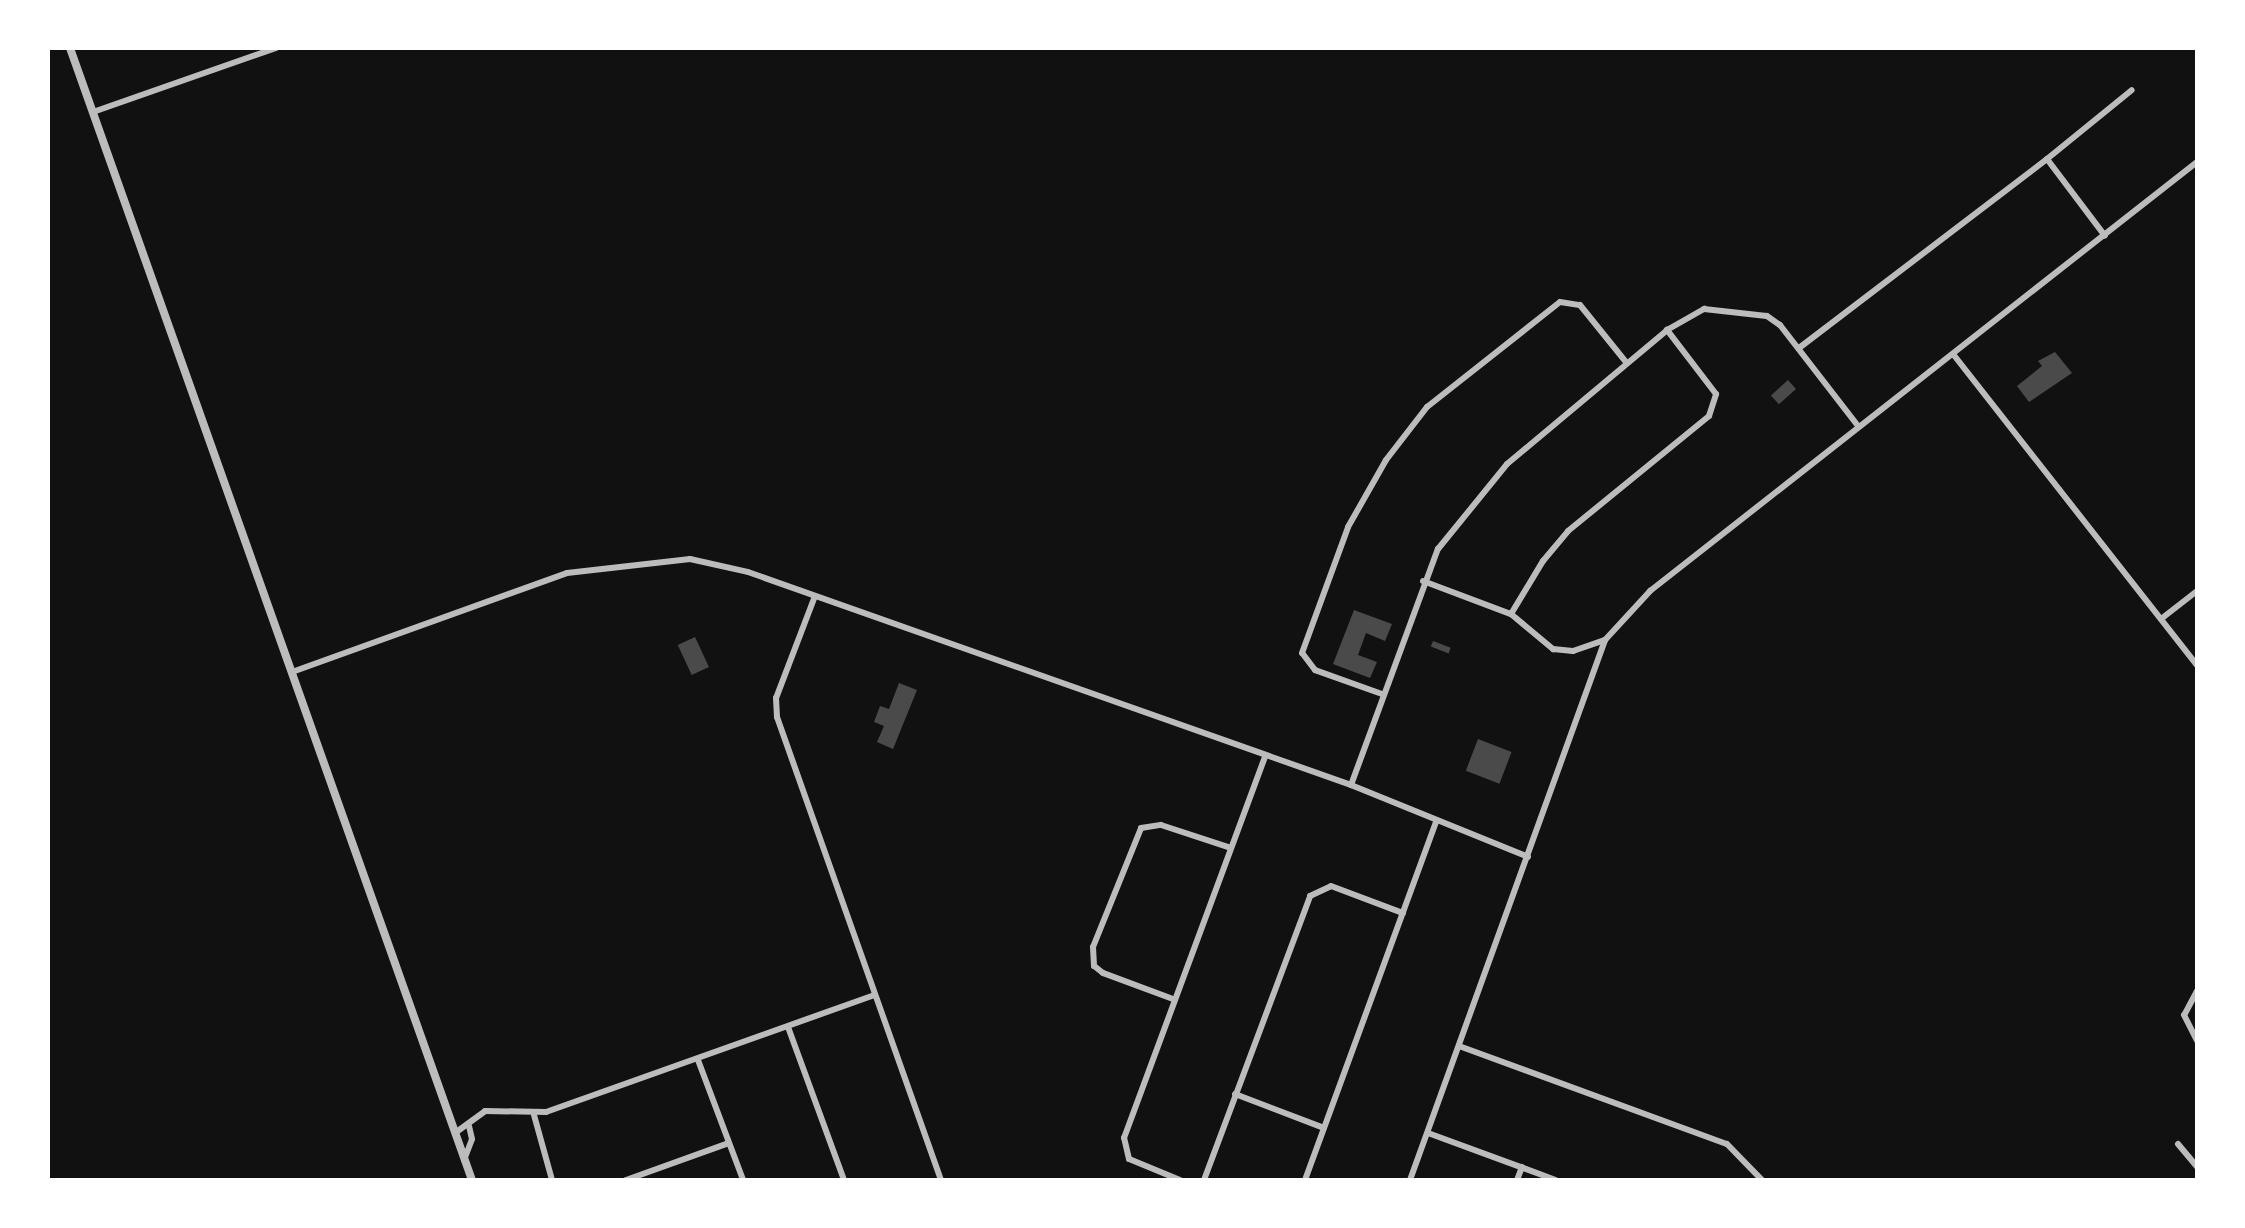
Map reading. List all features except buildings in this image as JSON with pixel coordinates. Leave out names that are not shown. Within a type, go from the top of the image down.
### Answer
[{"type":"street","points":[[70,48],[472,1180]]},
{"type":"street","points":[[93,112],[276,48]]},
{"type":"street","points":[[1799,348],[2047,159],[2132,90]]},
{"type":"street","points":[[2047,159],[2105,236]]},
{"type":"street","points":[[1410,1180],[1605,640],[1650,591],[2197,162]]},
{"type":"street","points":[[1382,694],[1315,670],[1302,653],[1354,512],[1386,460],[1427,407],[1560,302],[1580,305],[1626,362]]},
{"type":"street","points":[[1351,785],[1423,581],[1438,549],[1487,485],[1626,362],[1667,330],[1704,309],[1753,312],[1774,320],[1858,426]]},
{"type":"street","points":[[1511,614],[1543,561],[1568,531],[1709,416],[1716,394],[1667,330]]},
{"type":"street","points":[[1953,354],[2197,665]]},
{"type":"street","points":[[292,672],[536,583],[610,565],[690,559],[748,572],[1351,785],[1528,857]]},
{"type":"street","points":[[1423,581],[1511,614],[1553,649],[1573,651],[1605,640]]},
{"type":"street","points":[[2161,619],[2197,591]]},
{"type":"street","points":[[815,596],[775,707],[941,1180]]},
{"type":"street","points":[[1180,1180],[1129,1159],[1123,1144],[1228,847],[1266,755]]},
{"type":"street","points":[[1305,1180],[1437,820]]},
{"type":"street","points":[[1173,999],[1103,973],[1094,966],[1093,947],[1141,828],[1161,825],[1228,847]]},
{"type":"street","points":[[1204,1180],[1310,896],[1331,886],[1403,913]]},
{"type":"street","points":[[2197,991],[2184,1015],[2197,1041]]},
{"type":"street","points":[[455,1133],[469,1126],[479,1113],[493,1109],[534,1115],[698,1060],[874,995]]},
{"type":"street","points":[[788,1027],[844,1180]]},
{"type":"street","points":[[1459,1046],[1727,1144],[1762,1180]]},
{"type":"street","points":[[698,1060],[743,1180]]},
{"type":"street","points":[[1235,1094],[1324,1128]]},
{"type":"street","points":[[534,1115],[552,1180]]},
{"type":"street","points":[[464,1160],[472,1139],[469,1126]]},
{"type":"street","points":[[1428,1133],[1556,1180]]},
{"type":"street","points":[[626,1180],[729,1143]]},
{"type":"street","points":[[2178,1144],[2197,1167]]},
{"type":"street","points":[[1517,1180],[1522,1167]]}]
